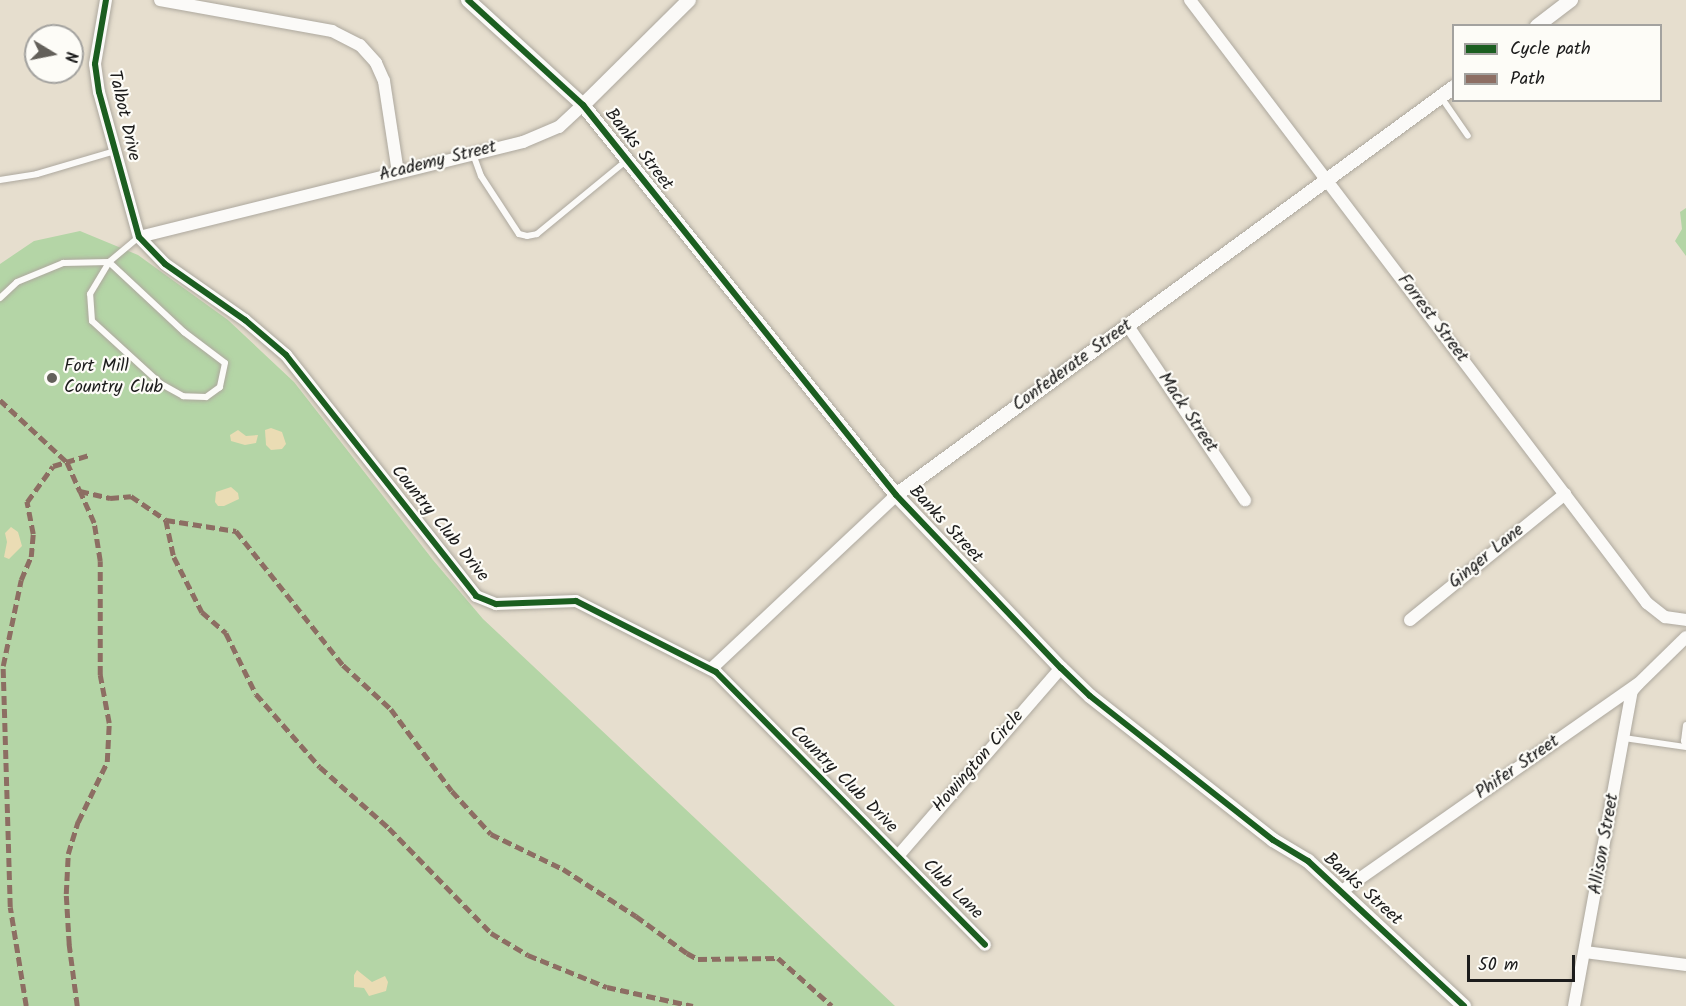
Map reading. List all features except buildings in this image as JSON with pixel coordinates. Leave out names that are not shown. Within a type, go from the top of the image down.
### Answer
[{"type":"street","name":"Talbot Drive","points":[[106,0],[95,64],[99,92],[139,237]]},
{"type":"street","points":[[160,0],[332,31],[360,45],[376,63],[384,81],[398,172]]},
{"type":"street","name":"Banks Street","points":[[468,0],[583,105],[896,495],[1060,668],[1090,696],[1273,840],[1308,861],[1464,1006]]},
{"type":"street","name":"Academy Street","points":[[139,237],[523,142],[559,127],[689,0]]},
{"type":"street","name":"Forrest Street","points":[[1190,0],[1647,603],[1665,617],[1686,620]]},
{"type":"street","points":[[1540,24],[1571,0]]},
{"type":"street","name":"Confederate Street","points":[[711,669],[896,495],[1452,88]]},
{"type":"street","name":"Country Club Drive","points":[[139,237],[165,264],[245,320],[286,354],[476,596],[496,604],[576,601],[711,669],[898,856]]},
{"type":"street","name":"Mack Street","points":[[1128,326],[1245,500]]},
{"type":"street","name":"Ginger Lane","points":[[1410,620],[1565,494]]},
{"type":"street","name":"Phifer Street","points":[[1342,891],[1638,684],[1686,637]]},
{"type":"street","name":"Howington Circle","points":[[898,856],[1060,668]]},
{"type":"street","name":"Allison Street","points":[[1574,1006],[1632,691],[1638,684]]},
{"type":"street","name":"Club Lane","points":[[898,856],[985,945]]},
{"type":"street","points":[[1585,952],[1686,965]]},
{"type":"lane","points":[[1441,96],[1468,136]]},
{"type":"lane","points":[[0,180],[37,174],[115,151]]},
{"type":"lane","points":[[473,154],[480,176],[519,234],[527,236],[537,234],[626,160]]},
{"type":"lane","points":[[0,298],[17,282],[63,263],[109,262],[184,332],[225,363],[220,387],[206,397],[183,396],[161,384],[93,321],[90,294],[109,262],[139,237]]},
{"type":"lane","points":[[1624,738],[1686,746],[1684,741],[1686,725]]},
{"type":"green space","points":[[1686,208],[1686,256],[1675,241],[1682,229],[1680,212]]},
{"type":"green space","points":[[80,231],[138,255],[228,320],[294,382],[433,560],[483,619],[895,1006],[0,1006],[0,264],[34,241]]},
{"type":"sand","points":[[271,428],[282,432],[286,444],[282,449],[271,450],[266,445],[265,430]]},
{"type":"sand","points":[[238,430],[246,436],[258,435],[256,443],[245,445],[231,441],[230,435]]},
{"type":"sand","points":[[231,487],[238,493],[239,499],[224,506],[218,506],[215,502],[216,492]]},
{"type":"sand","points":[[11,527],[18,532],[22,546],[9,559],[4,557],[7,542],[5,533]]},
{"type":"sand","points":[[357,970],[372,982],[385,976],[388,982],[386,991],[369,996],[364,988],[354,987],[354,975]]},
{"type":"marked path","points":[[0,400],[67,462],[80,491],[110,498],[131,496],[166,520],[236,531],[343,665],[391,709],[452,791],[491,834],[563,869],[698,959],[778,958],[832,1006]]},
{"type":"marked path","points":[[26,1006],[10,907],[3,666],[21,580],[31,557],[33,534],[27,502],[53,466],[90,455]]},
{"type":"marked path","points":[[77,1006],[69,945],[66,894],[68,854],[78,822],[107,762],[109,723],[100,675],[100,561],[94,523],[80,491]]},
{"type":"marked path","points":[[166,520],[174,557],[202,612],[226,633],[256,694],[320,767],[389,828],[491,933],[528,955],[607,987],[693,1006]]},
{"type":"cycle path","points":[[106,0],[95,64],[99,92],[139,237],[165,264],[245,320],[286,355],[476,596],[496,604],[576,601],[716,672],[985,945]]},
{"type":"cycle path","points":[[468,0],[583,105],[896,495],[1061,668],[1090,696],[1273,840],[1308,861],[1464,1006]]},
{"type":"place","name":"Fort Mill Country Club","points":[[52,378]]}]
